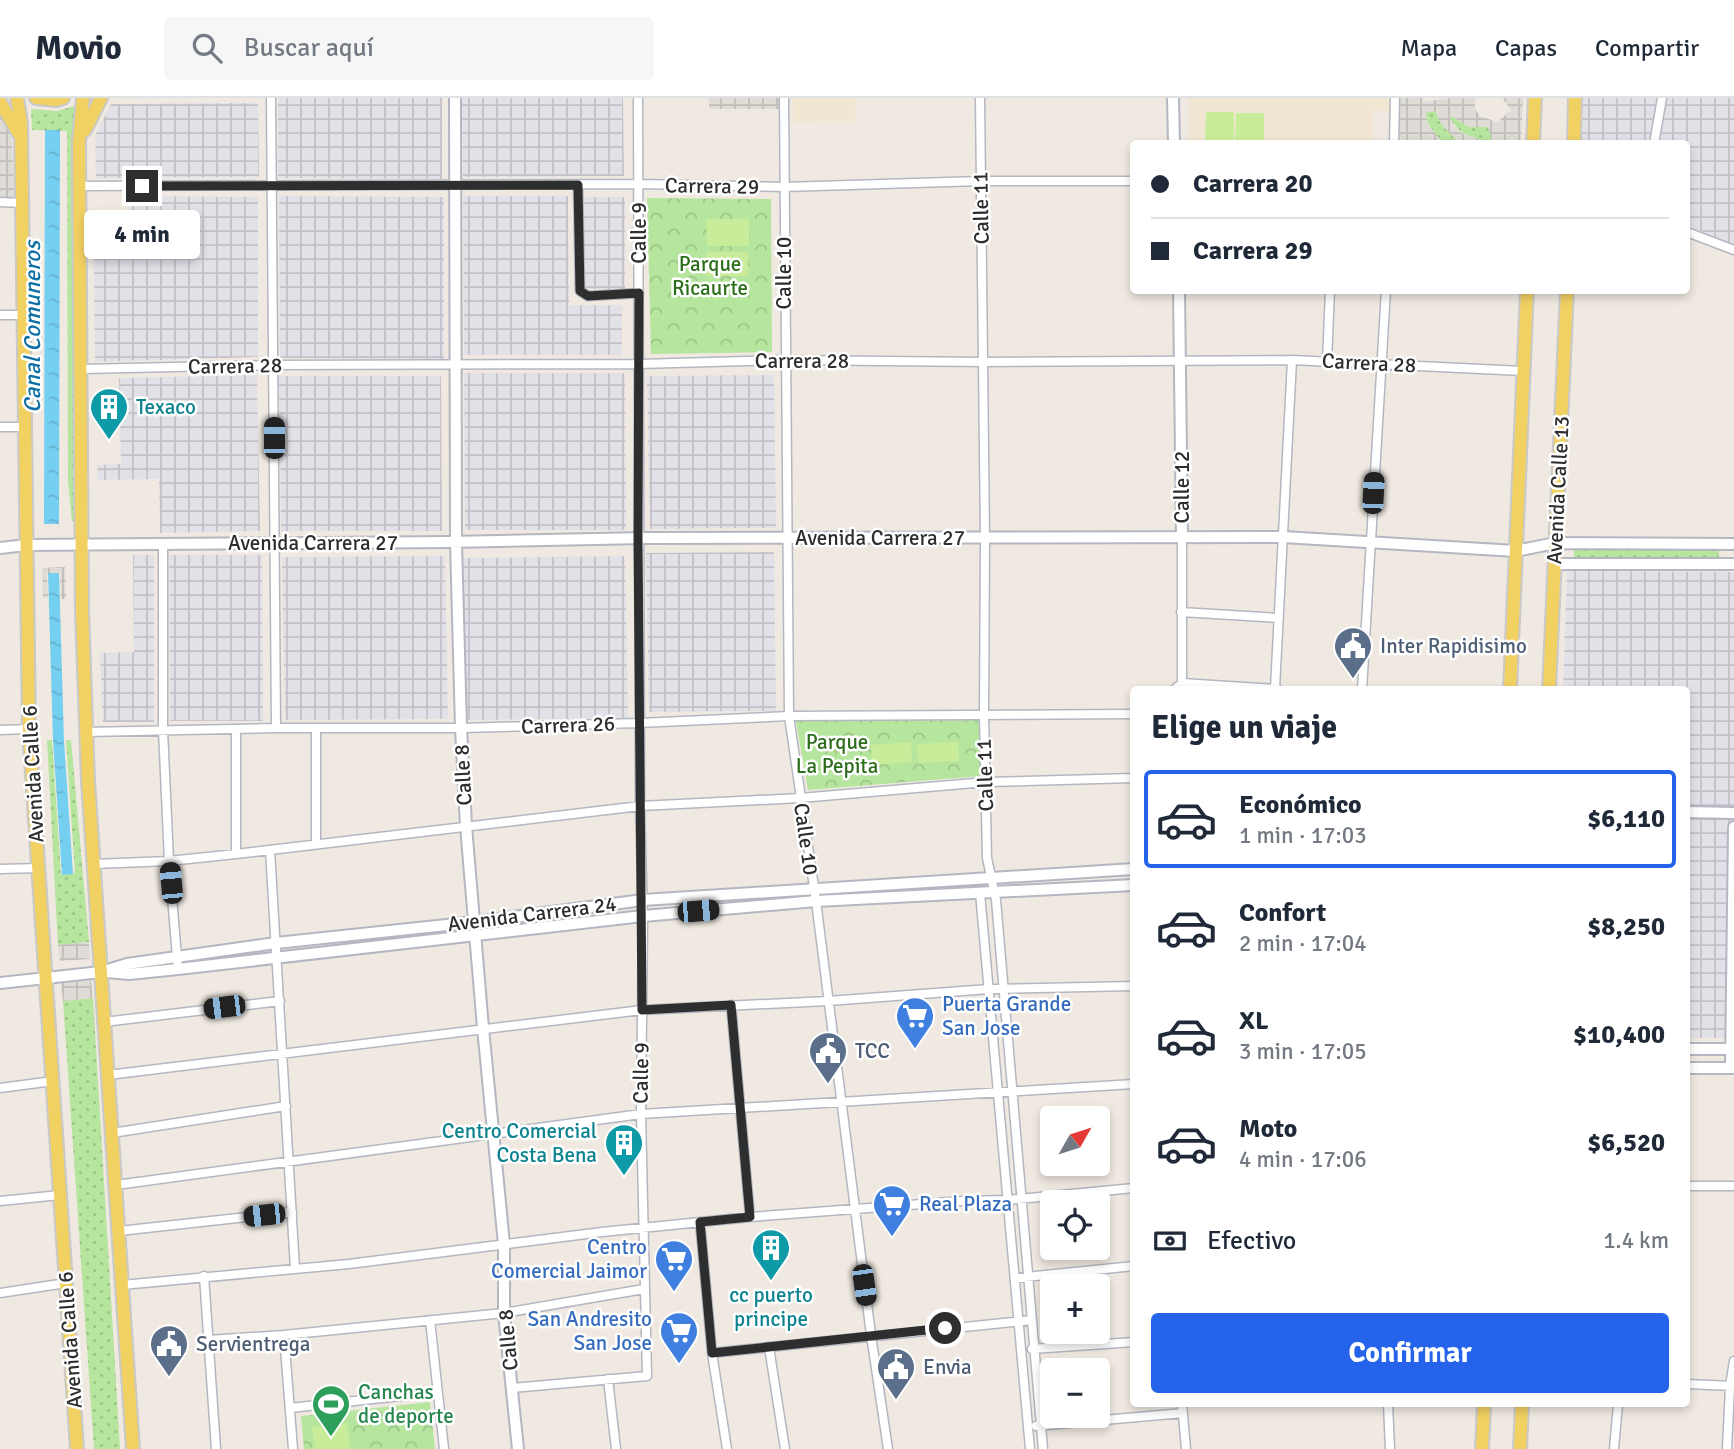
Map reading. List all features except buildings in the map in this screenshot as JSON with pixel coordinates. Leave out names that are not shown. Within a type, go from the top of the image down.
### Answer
[{"type":"main road","name":"Avenida Calle 6","points":[[17,98],[21,137],[29,729],[77,1449]]},
{"type":"main road","points":[[36,98],[63,98]]},
{"type":"main road","points":[[83,98],[79,143],[86,732],[133,1449]]},
{"type":"main road","points":[[79,143],[90,115],[101,98]]},
{"type":"main road","name":"Calle 8","points":[[455,98],[456,542],[461,728],[466,826],[504,1244],[504,1313],[518,1449]]},
{"type":"main road","points":[[1173,98],[1174,140]]},
{"type":"main road","points":[[1533,140],[1535,98]]},
{"type":"main road","points":[[1574,140],[1575,98]]},
{"type":"main road","points":[[0,102],[21,137]]},
{"type":"main road","name":"Calle 12","points":[[1180,294],[1182,537]]},
{"type":"main road","name":"Avenida Calle 13","points":[[1510,686],[1527,294]]},
{"type":"main road","name":"Avenida Calle 13","points":[[1549,686],[1567,294]]},
{"type":"main road","name":"Avenida Carrera 27","points":[[0,548],[82,544],[638,538],[1283,537],[1516,551],[1555,543],[1734,544]]},
{"type":"main road","name":"Avenida Carrera 27","points":[[0,540],[26,545]]},
{"type":"main road","points":[[1554,564],[1734,565]]},
{"type":"main road","points":[[1690,813],[1734,813]]},
{"type":"main road","points":[[1690,1068],[1733,1068],[1734,827]]},
{"type":"main road","name":"Avenida Carrera 24","points":[[101,972],[127,964],[177,956],[643,900],[1130,869]]},
{"type":"main road","name":"Avenida Carrera 24","points":[[0,984],[101,972],[130,974],[178,970],[643,916],[816,901],[1130,885]]},
{"type":"main road","points":[[1690,1049],[1733,1049]]},
{"type":"main road","points":[[1482,1449],[1483,1407]]},
{"type":"main road","points":[[1520,1449],[1522,1407]]},
{"type":"street","points":[[271,98],[276,728]]},
{"type":"street","name":"Calle 9","points":[[608,1380],[647,1376],[641,1114],[643,900],[639,723],[638,98]]},
{"type":"street","name":"Calle 10","points":[[784,98],[789,716],[888,1449]]},
{"type":"street","name":"Calle 11","points":[[980,98],[987,858],[995,892],[1040,1413]]},
{"type":"street","points":[[1394,140],[1395,98]]},
{"type":"street","points":[[1655,140],[1662,98]]},
{"type":"street","name":"Carrera 29","points":[[80,186],[639,184],[784,187],[981,181],[1130,181]]},
{"type":"street","points":[[578,185],[580,291],[588,296],[639,293]]},
{"type":"street","points":[[0,202],[21,202]]},
{"type":"street","points":[[1690,233],[1734,250]]},
{"type":"street","points":[[1327,362],[1330,294]]},
{"type":"street","points":[[1362,686],[1386,294]]},
{"type":"street","points":[[0,315],[23,315]]},
{"type":"street","name":"Carrera 28","points":[[81,369],[273,365],[639,364],[785,360],[1292,360],[1523,371]]},
{"type":"street","points":[[1276,686],[1292,360]]},
{"type":"street","points":[[0,427],[24,427]]},
{"type":"street","name":"Calle 12","points":[[1182,537],[1182,683]]},
{"type":"street","points":[[163,544],[163,730],[169,861],[178,970]]},
{"type":"street","points":[[1181,612],[1279,618]]},
{"type":"street","points":[[1179,686],[1182,683],[1229,686]]},
{"type":"street","name":"Carrera 26","points":[[86,732],[461,728],[789,716],[1130,714]]},
{"type":"street","points":[[0,730],[29,729]]},
{"type":"street","points":[[236,729],[236,854]]},
{"type":"street","points":[[316,729],[316,844]]},
{"type":"street","points":[[94,864],[169,861],[236,854],[640,806],[800,798],[986,782],[1130,778]]},
{"type":"street","points":[[270,850],[295,1269]]},
{"type":"street","points":[[0,869],[38,868]]},
{"type":"street","points":[[980,893],[1030,1449]]},
{"type":"street","points":[[108,1075],[642,1010],[828,1001],[989,989],[1130,986]]},
{"type":"street","points":[[104,1022],[280,1001]]},
{"type":"street","points":[[731,1005],[738,1107],[750,1217]]},
{"type":"street","points":[[0,1088],[53,1081]]},
{"type":"street","points":[[116,1185],[641,1114],[1130,1084]]},
{"type":"street","points":[[112,1133],[286,1106]]},
{"type":"street","points":[[1690,1186],[1734,1186]]},
{"type":"street","points":[[122,1285],[295,1269],[644,1227],[1130,1188]]},
{"type":"street","points":[[0,1201],[60,1195]]},
{"type":"street","points":[[119,1231],[292,1212]]},
{"type":"street","points":[[700,1222],[712,1353],[727,1449]]},
{"type":"street","points":[[1015,1278],[1130,1266]]},
{"type":"street","points":[[204,1276],[216,1449]]},
{"type":"street","points":[[0,1293],[66,1283]]},
{"type":"street","points":[[208,1340],[504,1313],[643,1289]]},
{"type":"street","points":[[430,1320],[444,1449]]},
{"type":"street","points":[[712,1353],[1018,1320],[1032,1321]]},
{"type":"street","points":[[284,1335],[293,1449]]},
{"type":"street","points":[[1021,1350],[1130,1342]]},
{"type":"street","points":[[769,1347],[785,1449]]},
{"type":"street","points":[[1727,1449],[1734,1361]]},
{"type":"street","points":[[512,1388],[608,1380],[616,1449]]},
{"type":"street","points":[[1690,1384],[1732,1386]]},
{"type":"street","points":[[290,1408],[437,1392]]},
{"type":"street","points":[[1388,1407],[1390,1449]]},
{"type":"street","points":[[1615,1449],[1618,1407]]},
{"type":"street","points":[[1110,1417],[1182,1408],[1186,1449]]},
{"type":"street","points":[[1028,1427],[1040,1426]]},
{"type":"street","name":"Calle 11","points":[[1041,1428],[1043,1449]]},
{"type":"shaded area","points":[[278,98],[442,98],[442,179],[278,178]]},
{"type":"shaded area","points":[[462,98],[623,98],[624,176],[463,177]]},
{"type":"shaded area","points":[[709,98],[780,98],[780,109],[709,109]]},
{"type":"shaded area","points":[[793,98],[855,98],[856,121],[793,122]]},
{"type":"shaded area","points":[[1189,98],[1389,98],[1389,111],[1373,111],[1373,140],[1189,140]]},
{"type":"shaded area","points":[[1398,98],[1423,98],[1424,102],[1448,98],[1475,98],[1475,109],[1480,116],[1497,122],[1511,110],[1502,98],[1523,98],[1521,140],[1492,140],[1488,127],[1469,127],[1449,115],[1454,126],[1462,133],[1481,140],[1456,140],[1441,124],[1435,111],[1425,113],[1429,126],[1441,140],[1397,140]]},
{"type":"shaded area","points":[[1583,98],[1734,98],[1734,245],[1690,226],[1690,140],[1582,140]]},
{"type":"shaded area","points":[[258,103],[259,177],[96,178],[95,136],[111,104]]},
{"type":"shaded area","points":[[0,111],[12,139],[14,198],[0,199]]},
{"type":"shaded area","points":[[130,196],[258,197],[258,357],[95,362],[94,254],[168,253],[167,235],[131,235]]},
{"type":"shaded area","points":[[279,196],[444,197],[444,359],[280,358]]},
{"type":"shaded area","points":[[463,196],[568,196],[569,305],[622,305],[622,355],[464,355]]},
{"type":"shaded area","points":[[583,197],[625,197],[625,289],[583,289]]},
{"type":"shaded area","points":[[464,373],[625,373],[626,530],[465,530]]},
{"type":"shaded area","points":[[257,375],[260,531],[160,533],[159,479],[98,480],[97,465],[121,464],[119,378]]},
{"type":"shaded area","points":[[774,375],[776,528],[650,529],[647,376]]},
{"type":"shaded area","points":[[279,376],[441,376],[442,531],[281,531]]},
{"type":"shaded area","points":[[774,552],[776,711],[649,712],[646,553]]},
{"type":"shaded area","points":[[133,555],[154,555],[154,722],[103,722],[100,653],[134,652]]},
{"type":"shaded area","points":[[169,555],[262,555],[263,721],[170,721]]},
{"type":"shaded area","points":[[445,556],[448,719],[285,720],[282,557]]},
{"type":"shaded area","points":[[625,556],[628,718],[467,720],[463,558]]},
{"type":"shaded area","points":[[65,567],[66,599],[61,599],[60,573],[47,573],[48,598],[43,598],[42,568]]},
{"type":"shaded area","points":[[1567,571],[1734,572],[1734,1038],[1690,1038],[1690,686],[1563,686]]},
{"type":"shaded area","points":[[89,942],[90,959],[60,961],[58,945]]},
{"type":"shaded area","points":[[91,980],[93,998],[63,1001],[61,983]]},
{"type":"green space","points":[[74,106],[75,522],[72,521],[68,480],[67,131],[32,130],[31,109],[57,111]]},
{"type":"green space","points":[[1435,110],[1466,140],[1441,140],[1429,126],[1425,112]]},
{"type":"green space","points":[[1206,112],[1234,112],[1234,140],[1205,140]]},
{"type":"green space","points":[[1236,113],[1264,113],[1264,140],[1235,140]]},
{"type":"green space","points":[[1451,115],[1469,127],[1488,127],[1493,140],[1468,136],[1450,118]]},
{"type":"green space","name":"Parque Ricaurte","points":[[647,198],[771,199],[772,352],[651,354]]},
{"type":"green space","points":[[706,219],[749,219],[749,246],[707,246]]},
{"type":"green space","points":[[707,252],[748,252],[748,276],[707,276]]},
{"type":"green space","points":[[1574,549],[1719,549],[1719,559],[1574,559]]},
{"type":"green space","name":"Parque La Pepita","points":[[979,720],[981,776],[808,790],[796,721]]},
{"type":"green space","points":[[47,740],[52,740],[61,875],[75,873],[66,740],[71,740],[89,942],[58,945]]},
{"type":"green space","points":[[911,742],[912,762],[872,765],[871,745]]},
{"type":"green space","points":[[958,742],[959,761],[918,763],[917,744]]},
{"type":"green space","points":[[93,998],[120,1449],[94,1449],[63,1001]]},
{"type":"green space","points":[[430,1402],[435,1449],[304,1449],[301,1416]]},
{"type":"green space","name":"Canchas de deporte","points":[[347,1423],[350,1449],[315,1449],[312,1427]]},
{"type":"water","points":[[45,130],[60,130],[59,524],[44,524]]},
{"type":"water","points":[[48,573],[59,573],[64,741],[73,874],[62,875],[53,740]]},
{"type":"place","name":"Texaco","points":[[109,441]]},
{"type":"place","name":"Inter Rapidisimo","points":[[1353,680]]},
{"type":"place","name":"Puerta Grande San Jose","points":[[915,1050]]},
{"type":"place","name":"TCC","points":[[828,1085]]},
{"type":"place","name":"Centro Comercial Costa Bena","points":[[624,1177]]},
{"type":"place","name":"Real Plaza","points":[[892,1238]]},
{"type":"place","name":"cc puerto principe","points":[[771,1282]]},
{"type":"place","name":"Centro Comercial Jaimor","points":[[674,1293]]},
{"type":"place","name":"San Andresito San Jose","points":[[679,1365]]},
{"type":"place","name":"Servientrega","points":[[169,1378]]},
{"type":"place","name":"Envia","points":[[896,1401]]},
{"type":"place","name":"Canchas de deporte","points":[[331,1438]]},
{"type":"route","points":[[142,186],[578,185],[580,291],[588,296],[639,293],[642,1010],[731,1005],[738,1107],[750,1217],[700,1222],[712,1353],[945,1328]]},
{"type":"water label","name":"Canal Comuneros","points":[[32,327]]}]
